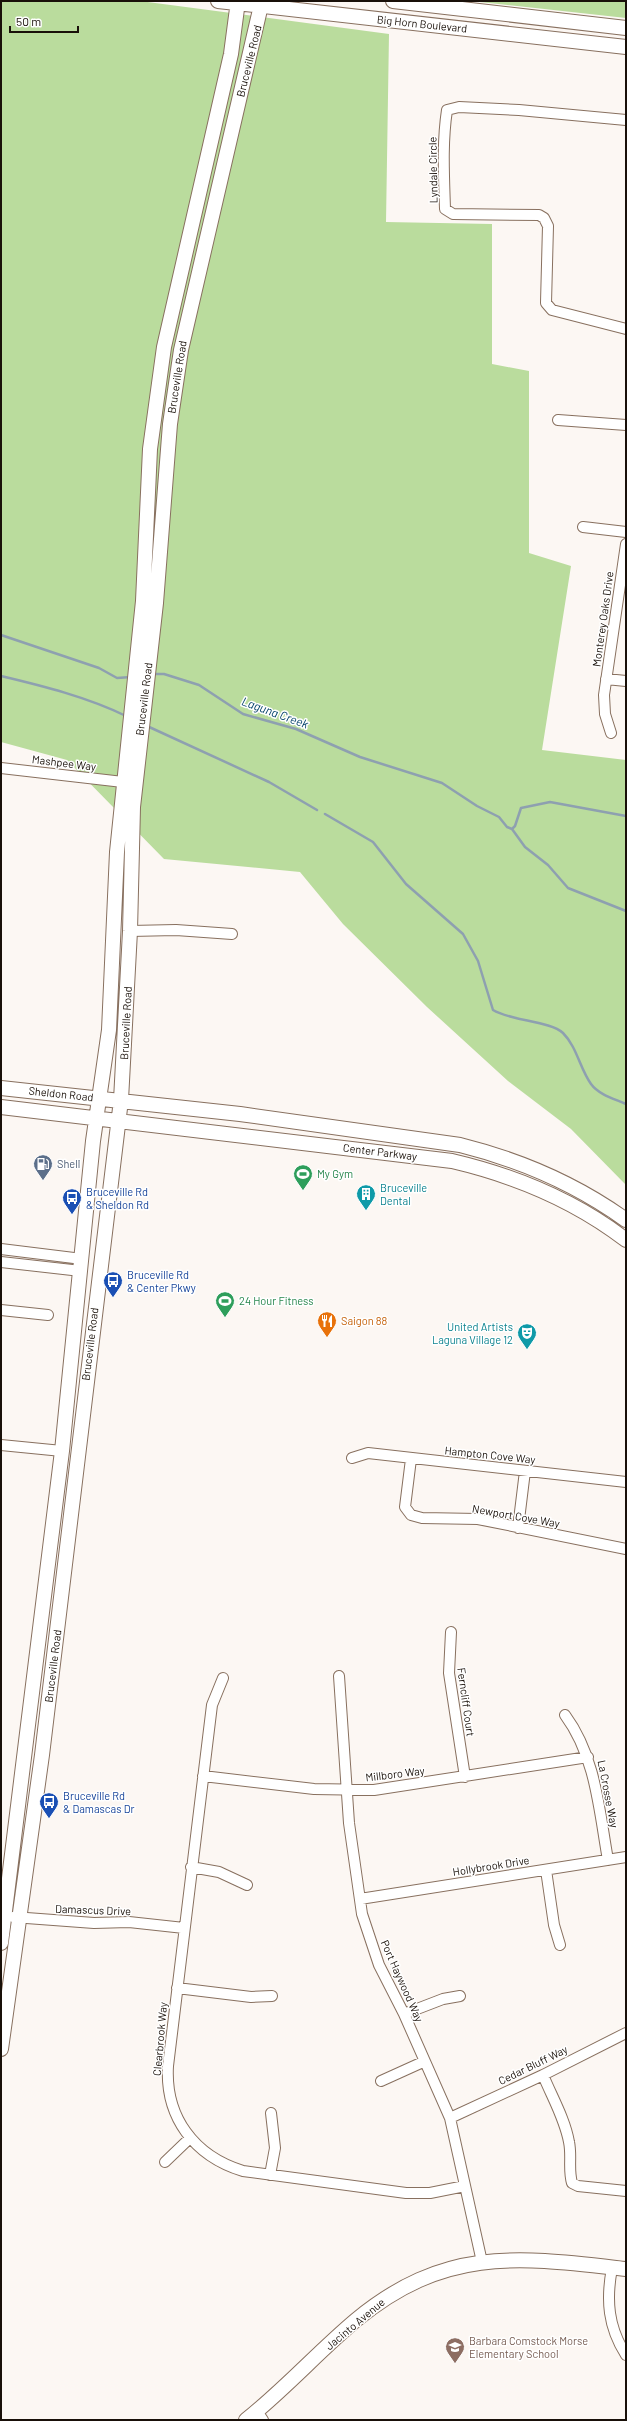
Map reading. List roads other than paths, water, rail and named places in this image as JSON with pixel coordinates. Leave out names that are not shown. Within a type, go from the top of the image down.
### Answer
[{"type":"main road","name":"Big Horn Boulevard","points":[[218,1],[262,4],[626,47]]},
{"type":"main road","name":"Big Horn Boulevard","points":[[393,1],[626,28]]},
{"type":"main road","name":"Bruceville Road","points":[[143,660],[143,600],[150,449],[164,347],[231,54],[238,2]]},
{"type":"main road","name":"Bruceville Road","points":[[1,2049],[43,1745],[86,1375],[118,1121],[130,931],[132,756],[170,424],[181,350],[205,239],[262,4]]},
{"type":"main road","name":"Bruceville Road","points":[[1,1943],[2,1917],[62,1451],[96,1119],[109,1030],[117,852],[123,782],[132,756]]},
{"type":"main road","name":"Sheldon Road","points":[[1,1088],[120,1100]]},
{"type":"main road","name":"Center Parkway","points":[[120,1100],[460,1145],[521,1164],[570,1186],[626,1220]]},
{"type":"main road","name":"Sheldon Road","points":[[1,1107],[118,1121]]},
{"type":"main road","name":"Center Parkway","points":[[118,1121],[452,1161],[518,1180],[563,1200],[626,1240]]},
{"type":"main road","points":[[331,1146],[334,1140],[340,1139],[361,1140],[393,1136]]},
{"type":"main road","points":[[79,1288],[85,1307],[81,1364],[86,1375]]},
{"type":"main road","name":"Jacinto Avenue","points":[[255,2417],[376,2304],[413,2283],[433,2274],[482,2262],[535,2259],[626,2270]]},
{"type":"street","name":"Lyndale Circle","points":[[626,120],[519,110],[458,107],[447,110],[444,127],[443,167],[445,208],[453,214],[539,215],[544,218],[548,226],[546,303],[552,310],[626,329]]},
{"type":"street","points":[[558,420],[626,425]]},
{"type":"street","points":[[583,527],[626,532]]},
{"type":"street","name":"Monterey Oaks Drive","points":[[626,544],[606,678],[626,681]]},
{"type":"street","points":[[606,678],[605,714],[611,733]]},
{"type":"street","name":"Mashpee Way","points":[[1,768],[123,782]]},
{"type":"street","points":[[130,931],[180,930],[232,934]]},
{"type":"street","points":[[502,1175],[507,1159]]},
{"type":"street","points":[[518,1180],[521,1164]]},
{"type":"street","points":[[1,1249],[82,1265]]},
{"type":"street","points":[[1,1262],[82,1265]]},
{"type":"street","points":[[1,1310],[48,1315]]},
{"type":"street","points":[[1,1444],[62,1451]]},
{"type":"street","name":"Hampton Cove Way","points":[[352,1458],[368,1454],[626,1482]]},
{"type":"street","name":"Newport Cove Way","points":[[411,1459],[405,1507],[411,1515],[478,1519],[626,1549]]},
{"type":"street","points":[[518,1528],[525,1471]]},
{"type":"street","name":"Ferncliff Court","points":[[451,1632],[449,1673],[465,1777]]},
{"type":"street","name":"Port Haywood Way","points":[[339,1676],[346,1791],[360,1899],[367,1929],[379,1965],[404,2014],[423,2062],[450,2118],[482,2262]]},
{"type":"street","name":"Clearbrook Way","points":[[223,1678],[212,1705],[191,1867],[167,2078],[173,2109],[190,2138],[205,2153],[219,2162],[243,2171],[406,2193],[430,2193],[465,2186]]},
{"type":"street","name":"La Crosse Way","points":[[565,1715],[581,1740],[588,1757],[608,1860]]},
{"type":"street","name":"Millboro Way","points":[[203,1776],[314,1789],[346,1791],[386,1788],[465,1777],[588,1757]]},
{"type":"street","name":"Hollybrook Drive","points":[[360,1899],[626,1857]]},
{"type":"street","points":[[191,1867],[219,1872],[247,1885]]},
{"type":"street","points":[[546,1870],[554,1925],[560,1945]]},
{"type":"street","name":"Damascus Drive","points":[[2,1917],[94,1923],[129,1922],[184,1928]]},
{"type":"street","points":[[177,1988],[251,1997],[272,1996]]},
{"type":"street","points":[[404,2014],[443,1999],[460,1996]]},
{"type":"street","name":"Cedar Bluff Way","points":[[450,2118],[543,2075],[626,2033]]},
{"type":"street","points":[[381,2081],[423,2062]]},
{"type":"street","points":[[543,2075],[567,2131],[571,2152],[569,2175],[572,2183],[578,2186],[626,2191]]},
{"type":"street","points":[[270,2174],[275,2148],[271,2113]]},
{"type":"street","points":[[165,2162],[190,2138]]},
{"type":"street","points":[[612,2268],[608,2285],[608,2313],[614,2333],[626,2355]]},
{"type":"waterway","name":"Laguna Creek","points":[[1,635],[99,668],[117,678],[131,677]]},
{"type":"waterway","name":"Laguna Creek","points":[[153,674],[164,674],[199,685],[243,714],[296,729],[360,757],[442,783],[477,806],[499,817],[507,827],[512,829],[515,826],[521,808],[550,802],[626,816]]},
{"type":"waterway","name":"Laguna Creek","points":[[1,676],[49,688],[96,703],[126,716]]},
{"type":"waterway","name":"Laguna Creek","points":[[147,726],[269,782],[317,810]]},
{"type":"waterway","name":"Laguna Creek","points":[[325,814],[373,842],[406,884],[463,934],[478,961],[493,1010],[510,1017],[540,1023],[557,1029],[563,1033],[572,1045],[587,1078],[594,1088],[607,1096],[626,1104]]},
{"type":"waterway","name":"Laguna Creek","points":[[512,829],[525,847],[548,865],[568,888],[626,911]]},
{"type":"place","name":"Shell","points":[[43,1181]]},
{"type":"place","name":"My Gym","points":[[303,1191]]},
{"type":"place","name":"Bruceville Dental","points":[[366,1211]]},
{"type":"place","name":"Bruceville Rd & Sheldon Rd","points":[[72,1215]]},
{"type":"place","name":"Bruceville Rd & Center Pkwy","points":[[113,1298]]},
{"type":"place","name":"24 Hour Fitness","points":[[225,1318]]},
{"type":"place","name":"Saigon 88","points":[[327,1338]]},
{"type":"place","name":"United Artists Laguna Village 12","points":[[527,1350]]},
{"type":"place","name":"Bruceville Rd & Damascas Dr","points":[[49,1819]]},
{"type":"place","name":"Barbara Comstock Morse Elementary School","points":[[455,2364]]}]
